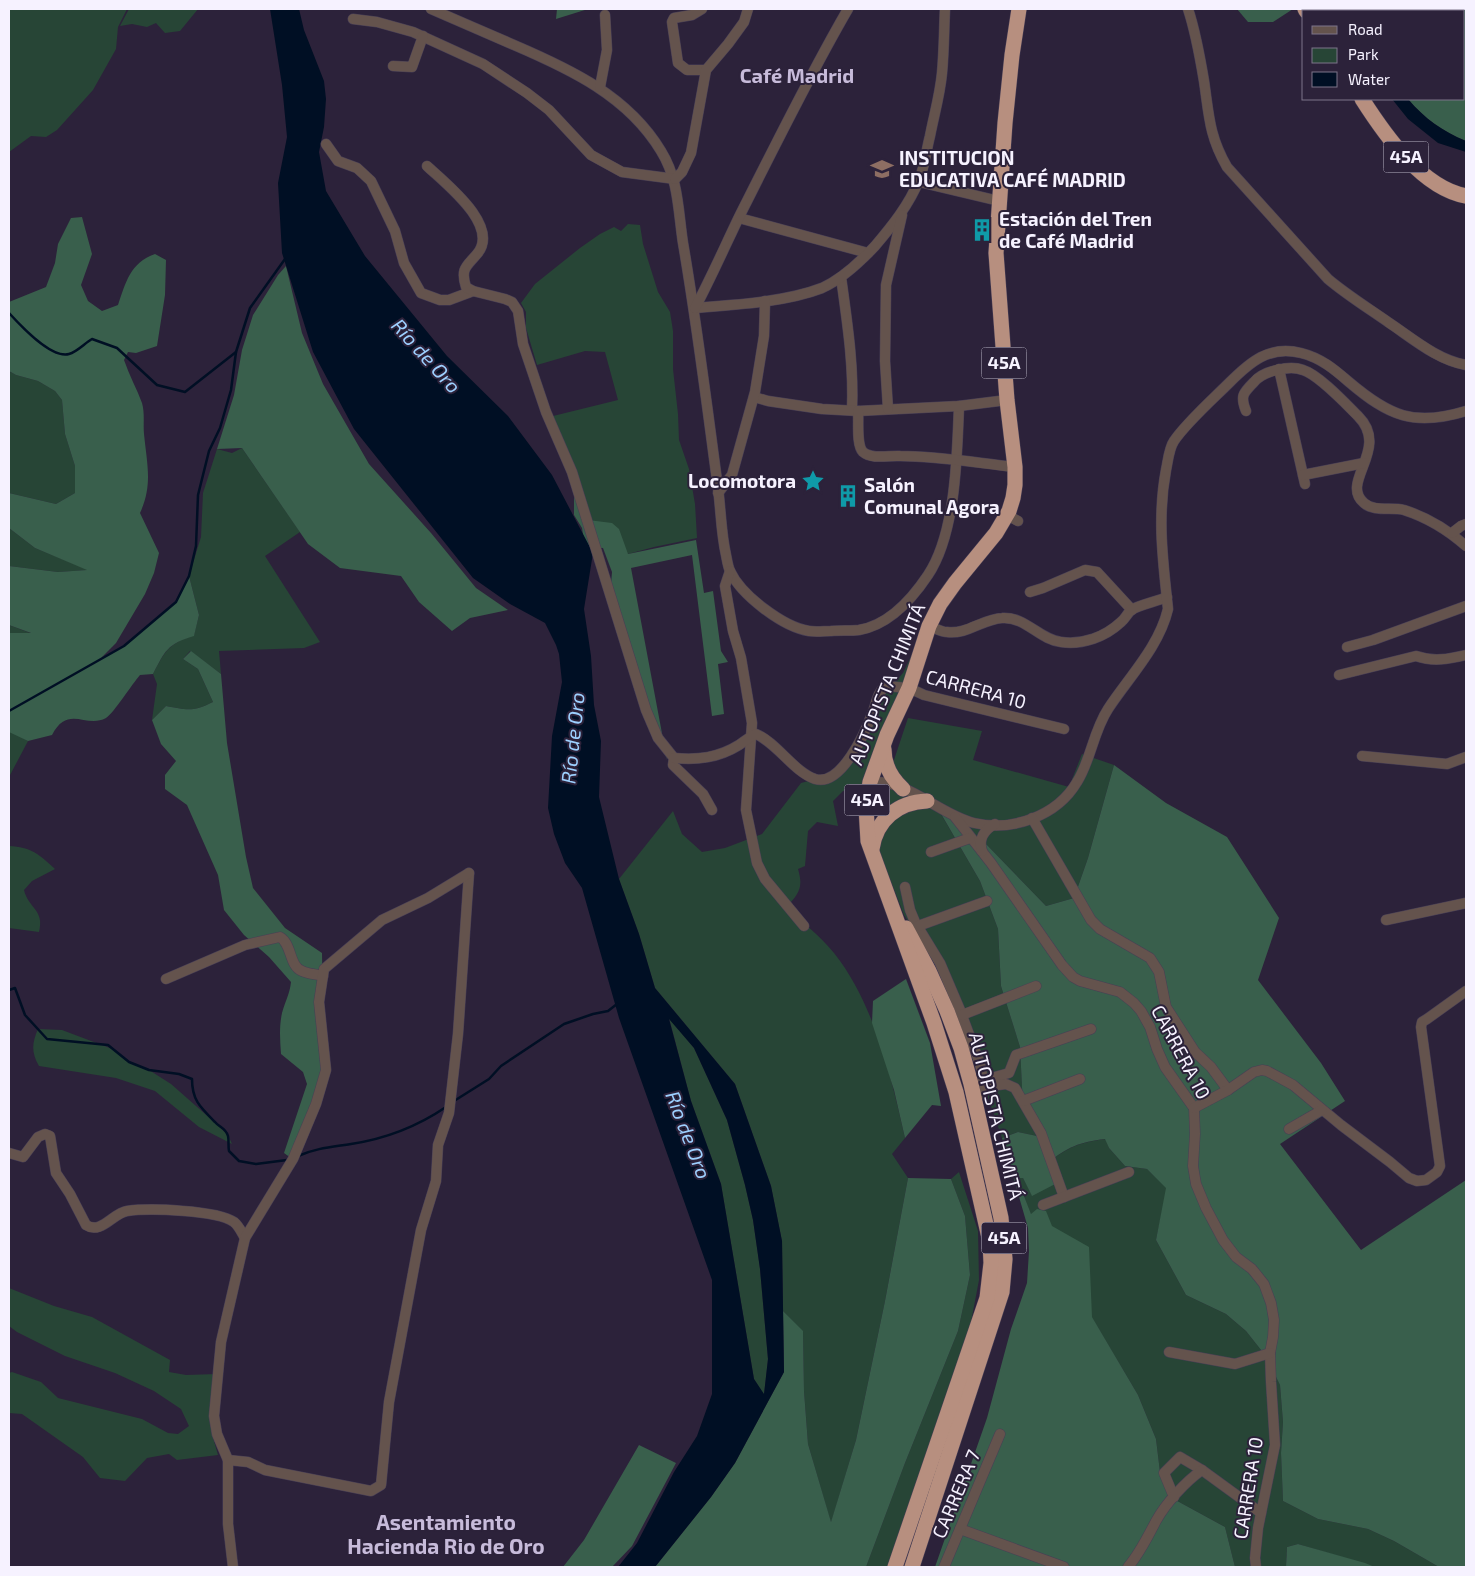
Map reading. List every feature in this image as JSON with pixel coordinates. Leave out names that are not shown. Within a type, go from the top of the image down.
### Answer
[{"type":"highway","name":"AUTOPISTA CHIMITÁ","points":[[895,1567],[987,1298],[991,1263],[990,1242],[985,1215],[956,1092],[934,1023],[868,841],[866,823],[867,792],[887,735],[909,688],[929,626],[940,604],[970,563],[1012,518],[1015,467],[1007,400],[996,253],[1005,123],[1019,9]]},
{"type":"highway","name":"45A","points":[[1363,100],[1390,139],[1413,165],[1445,190],[1466,196]]},
{"type":"highway","points":[[887,735],[884,754],[886,766],[893,779],[903,789]]},
{"type":"highway","points":[[872,855],[876,834],[888,816],[906,804],[927,801]]},
{"type":"highway","name":"AUTOPISTA CHIMITÁ","points":[[896,915],[917,945],[947,1011],[961,1048],[977,1109],[1001,1218],[1005,1259],[1002,1292],[912,1567]]},
{"type":"street","points":[[431,9],[534,53],[600,87],[636,118],[661,151],[675,179],[695,308],[722,535],[730,571],[750,597],[774,617],[808,631],[858,630],[873,626],[898,610],[917,591],[930,572],[941,547],[950,512],[957,461],[958,406]]},
{"type":"street","points":[[702,9],[692,15],[674,18],[672,22],[678,63],[688,70],[706,70]]},
{"type":"street","points":[[675,179],[682,172],[691,153],[706,70],[744,22],[748,9]]},
{"type":"street","points":[[695,308],[810,76],[848,9]]},
{"type":"street","points":[[695,308],[765,301],[822,288],[842,277],[868,253],[903,211],[919,182],[926,162],[942,74],[945,9]]},
{"type":"street","points":[[1188,9],[1200,52],[1211,133],[1227,167],[1328,279],[1345,293],[1415,341],[1441,356],[1464,366]]},
{"type":"street","points":[[600,87],[607,50],[605,15]]},
{"type":"street","points":[[353,19],[377,22],[423,36],[482,64],[548,110],[591,155],[622,172],[675,179]]},
{"type":"street","points":[[394,66],[412,67],[423,36]]},
{"type":"street","points":[[326,144],[338,161],[356,168],[371,181],[395,231],[404,263],[421,293],[440,300],[449,300],[473,291]]},
{"type":"street","points":[[427,166],[466,203],[480,225],[483,242],[479,252],[467,263],[463,278],[466,287],[473,291],[512,302],[518,311],[523,344],[548,417],[572,472],[646,710],[658,738],[674,758],[696,760],[724,752],[739,745],[750,736]]},
{"type":"street","points":[[919,182],[999,202]]},
{"type":"street","points":[[888,409],[885,361],[886,285],[903,211]]},
{"type":"street","points":[[739,218],[868,253]]},
{"type":"street","points":[[842,277],[858,440],[864,452],[875,456],[916,456],[1015,467]]},
{"type":"street","points":[[718,493],[732,475],[754,397],[764,336],[765,301]]},
{"type":"street","points":[[870,782],[885,782],[903,789],[955,817],[976,824],[1021,823],[1050,810],[1065,798],[1077,783],[1092,742],[1107,711],[1153,644],[1166,621],[1168,609],[1160,520],[1164,480],[1173,442],[1247,366],[1258,358],[1281,352],[1298,352],[1315,357],[1327,364],[1381,407],[1406,417],[1434,418],[1466,411]]},
{"type":"street","points":[[1319,379],[1328,376],[1330,370],[1327,364]]},
{"type":"street","points":[[1246,411],[1242,400],[1243,394],[1261,376],[1279,370],[1297,368],[1308,371],[1358,416],[1366,428],[1370,444],[1356,488],[1358,495],[1364,503],[1374,508],[1396,508],[1408,512],[1452,533],[1466,546]]},
{"type":"street","points":[[1279,370],[1304,480],[1364,463]]},
{"type":"street","points":[[1335,394],[1338,384],[1342,381],[1348,381]]},
{"type":"street","points":[[754,397],[768,402],[855,411],[958,406],[1007,400]]},
{"type":"street","points":[[1452,533],[1466,524]]},
{"type":"street","points":[[1030,592],[1084,570],[1092,570],[1097,572],[1132,610]]},
{"type":"street","points":[[730,571],[725,586],[733,631],[742,658],[752,723],[746,810],[757,863],[765,879],[804,926]]},
{"type":"street","points":[[929,626],[946,632],[953,632],[989,620],[1009,618],[1060,642],[1083,642],[1100,637],[1121,622],[1132,610],[1167,597]]},
{"type":"street","points":[[1347,647],[1373,640],[1466,606]]},
{"type":"street","points":[[1339,675],[1416,656],[1424,659],[1444,660],[1466,655]]},
{"type":"street","name":"CARRERA 10","points":[[750,736],[756,734],[763,738],[814,779],[825,780],[840,771],[859,743],[872,715],[880,690],[884,686],[909,688],[924,695],[1064,729]]},
{"type":"street","points":[[1362,756],[1447,764],[1466,758]]},
{"type":"street","points":[[674,758],[673,765],[703,794],[712,810]]},
{"type":"street","name":"CARRERA 10","points":[[955,817],[984,854],[1062,965],[1073,977],[1087,984],[1120,992],[1134,1003],[1150,1026],[1165,1067],[1194,1108],[1193,1166],[1196,1184],[1223,1240],[1236,1257],[1252,1269],[1264,1284],[1271,1303],[1274,1320],[1270,1353],[1275,1445],[1261,1512],[1255,1558],[1256,1567]]},
{"type":"street","points":[[1032,818],[1091,920],[1100,929],[1154,962],[1159,972],[1166,1007],[1195,1052],[1211,1066],[1228,1090]]},
{"type":"street","points":[[984,854],[981,847],[982,837],[987,829],[995,824]]},
{"type":"street","points":[[931,852],[970,838]]},
{"type":"street","points":[[228,1460],[248,1462],[265,1470],[371,1491],[381,1485],[391,1392],[421,1230],[436,1181],[438,1144],[449,1113],[458,1034],[469,872],[428,898],[382,920],[324,969],[319,1002],[326,1070],[324,1078],[316,1104],[293,1159],[245,1238],[221,1342],[214,1416],[217,1434],[228,1460],[228,1524],[234,1567]]},
{"type":"street","points":[[905,887],[910,910],[940,963],[962,1015],[985,1085],[977,1109]]},
{"type":"street","points":[[918,926],[987,901]]},
{"type":"street","points":[[1386,920],[1466,903]]},
{"type":"street","points":[[166,979],[245,945],[280,937],[285,940],[296,967],[301,971],[323,976]]},
{"type":"street","points":[[962,1015],[1036,986]]},
{"type":"street","points":[[1194,1108],[1228,1090],[1254,1072],[1267,1071],[1293,1085],[1409,1178],[1418,1181],[1426,1180],[1437,1172],[1440,1166],[1421,1026],[1422,1022],[1466,991]]},
{"type":"street","points":[[985,1085],[1009,1073],[1016,1055],[1091,1029]]},
{"type":"street","points":[[1023,1101],[1080,1079]]},
{"type":"street","points":[[985,1085],[1009,1085],[1015,1088],[1041,1133],[1064,1197]]},
{"type":"street","points":[[1290,1129],[1322,1110]]},
{"type":"street","points":[[9,1153],[23,1157],[38,1137],[48,1134],[52,1142],[56,1173],[70,1194],[86,1225],[89,1227],[100,1226],[126,1211],[186,1211],[232,1220],[237,1224],[245,1238]]},
{"type":"street","points":[[1043,1205],[1128,1172]]},
{"type":"street","points":[[1169,1352],[1235,1364],[1270,1353]]},
{"type":"street","name":"CARRERA 7","points":[[946,1567],[1000,1434]]},
{"type":"street","points":[[1174,1497],[1164,1473],[1180,1457],[1202,1470],[1261,1512]]},
{"type":"street","points":[[1128,1567],[1146,1542],[1157,1520],[1174,1497],[1193,1476],[1202,1470]]},
{"type":"street","points":[[960,1529],[1064,1567]]},
{"type":"green space","points":[[9,9],[127,9],[118,27],[116,49],[93,90],[57,130],[46,137],[31,136],[9,152]]},
{"type":"green space","points":[[129,9],[198,9],[180,31],[165,33],[156,23],[147,27],[132,24],[120,26]]},
{"type":"green space","points":[[557,9],[588,9],[556,19]]},
{"type":"green space","points":[[1237,9],[1293,9],[1273,22],[1248,22]]},
{"type":"green space","points":[[1466,9],[1466,141],[1434,124],[1409,100],[1465,100],[1465,10],[1378,10]]},
{"type":"green space","points":[[82,217],[92,254],[81,285],[88,301],[102,311],[118,305],[130,274],[140,263],[155,254],[166,260],[165,295],[157,346],[136,353],[128,352],[124,360],[142,403],[143,411],[148,484],[140,513],[159,553],[154,573],[145,594],[116,643],[101,658],[124,646],[176,602],[189,576],[199,615],[194,636],[172,645],[164,654],[153,674],[140,675],[106,718],[99,721],[71,719],[64,721],[52,735],[28,741],[9,732],[9,633],[31,633],[9,625],[9,566],[58,572],[87,570],[35,548],[9,528],[9,493],[56,504],[75,493],[75,466],[65,434],[62,400],[55,391],[38,381],[9,371],[9,302],[46,287],[55,263],[58,244],[71,218]]},
{"type":"green space","points":[[628,224],[640,225],[643,244],[658,292],[670,312],[673,331],[673,369],[679,440],[689,469],[695,504],[697,538],[628,554],[588,520],[549,417],[618,400],[605,352],[585,351],[537,365],[526,328],[526,312],[521,303],[535,284],[580,248],[614,227],[621,231]]},
{"type":"green space","points":[[286,266],[302,333],[323,384],[369,464],[431,533],[476,588],[508,610],[470,618],[452,631],[419,602],[401,576],[340,568],[308,544],[242,448],[217,449],[234,395],[242,350],[253,315],[278,275]]},
{"type":"green space","points":[[9,371],[38,381],[55,391],[62,400],[65,434],[75,466],[75,493],[56,504],[9,493]]},
{"type":"green space","points":[[242,448],[300,532],[265,556],[320,642],[304,648],[219,651],[221,674],[190,651],[183,659],[198,669],[213,702],[190,709],[166,706],[152,720],[157,684],[153,674],[168,649],[194,635],[199,615],[189,576],[201,537],[203,493],[217,449],[232,453]]},
{"type":"green space","points":[[574,474],[588,520],[612,523],[619,529],[628,554],[696,540],[704,593],[713,591],[721,651],[728,662],[718,664],[724,714],[712,716],[692,555],[631,568],[667,760],[611,584],[612,572],[603,548],[585,547],[582,528],[574,515]]},
{"type":"green space","points":[[9,528],[35,548],[89,570],[58,572],[9,566]]},
{"type":"green space","points":[[9,625],[33,634],[9,633]]},
{"type":"green space","points":[[925,627],[864,789],[843,791],[833,801],[838,826],[817,822],[808,831],[805,866],[798,869],[800,876],[799,891],[786,908],[817,935],[834,953],[860,994],[887,1065],[905,1138],[892,1154],[908,1178],[856,1440],[831,1523],[808,1444],[804,1391],[803,1332],[783,1311],[782,1241],[771,1186],[735,1084],[655,988],[639,934],[619,879],[673,811],[682,834],[702,852],[725,848],[762,834],[801,783],[812,780],[836,779],[879,699],[903,673]]},
{"type":"green space","points":[[191,651],[221,674],[227,743],[253,888],[285,928],[322,953],[324,1068],[291,1158],[284,1153],[307,1084],[303,1072],[281,1054],[281,1018],[291,982],[269,957],[244,935],[224,910],[218,875],[187,805],[165,789],[165,775],[176,761],[161,744],[152,720],[166,706],[190,709],[213,702],[198,669],[183,659]]},
{"type":"green space","points":[[908,718],[982,731],[973,760],[1069,787],[1082,754],[1114,765],[1088,858],[1074,898],[1046,906],[987,845],[934,802],[980,881],[998,929],[1001,986],[1020,1047],[1023,1106],[1037,1136],[1018,1132],[1002,1138],[975,1060],[938,966],[904,915],[876,843],[882,796]]},
{"type":"green space","points":[[11,731],[28,741],[9,777],[9,732]]},
{"type":"green space","points":[[1114,765],[1166,803],[1227,837],[1279,918],[1258,980],[1321,1063],[1345,1101],[1280,1144],[1361,1250],[1466,1180],[1466,1567],[1439,1567],[1394,1541],[1368,1529],[1318,1519],[1283,1501],[1281,1453],[1283,1422],[1280,1385],[1265,1355],[1246,1331],[1226,1314],[1186,1295],[1156,1240],[1166,1188],[1147,1169],[1125,1166],[1109,1148],[1105,1139],[1074,1146],[1055,1157],[1048,1163],[1059,1182],[1032,1196],[1023,1178],[1017,1178],[1031,1214],[1037,1209],[1046,1211],[1052,1226],[1089,1247],[1092,1317],[1138,1395],[1156,1439],[1160,1472],[1170,1497],[1225,1527],[1235,1567],[935,1567],[987,1418],[1011,1329],[1027,1283],[1028,1228],[1002,1138],[1018,1132],[1037,1136],[1023,1107],[1020,1047],[1001,986],[998,929],[980,881],[933,800],[987,845],[1046,906],[1074,898],[1088,858]]},
{"type":"green space","points":[[9,846],[34,852],[55,869],[32,881],[24,890],[40,919],[39,932],[9,928]]},
{"type":"green space","points":[[906,979],[930,1043],[941,1106],[932,1105],[905,1138],[894,1090],[872,1023],[873,1001]]},
{"type":"green space","points":[[669,1018],[694,1048],[727,1120],[745,1185],[753,1220],[760,1269],[768,1359],[764,1395],[754,1379],[721,1184],[691,1101]]},
{"type":"green space","points":[[38,1029],[62,1030],[115,1050],[129,1062],[149,1070],[171,1084],[213,1121],[228,1135],[232,1144],[199,1127],[155,1091],[116,1078],[39,1066],[33,1048]]},
{"type":"green space","points":[[1106,1139],[1109,1148],[1125,1166],[1147,1169],[1167,1188],[1156,1240],[1186,1295],[1226,1314],[1246,1331],[1265,1355],[1280,1385],[1283,1422],[1281,1453],[1283,1501],[1318,1519],[1368,1529],[1394,1541],[1439,1567],[1375,1567],[1298,1544],[1287,1547],[1286,1567],[1235,1567],[1225,1527],[1170,1497],[1160,1472],[1156,1439],[1138,1395],[1031,1215],[1017,1178],[1023,1178],[1032,1195],[1058,1182],[1048,1163],[1055,1157],[1075,1146]]},
{"type":"green space","points":[[959,1172],[978,1231],[979,1280],[971,1322],[890,1567],[866,1567],[958,1331],[970,1275],[965,1216],[951,1179]]},
{"type":"green space","points":[[908,1178],[951,1179],[965,1216],[970,1275],[958,1331],[866,1567],[655,1567],[711,1497],[735,1463],[784,1372],[783,1311],[803,1331],[804,1391],[808,1444],[831,1522],[856,1440]]},
{"type":"green space","points":[[9,1288],[54,1306],[92,1317],[170,1360],[169,1372],[186,1375],[217,1374],[213,1395],[212,1434],[218,1455],[177,1460],[169,1454],[147,1458],[125,1481],[100,1478],[83,1457],[22,1414],[9,1413],[9,1373],[12,1372],[41,1382],[58,1398],[142,1419],[168,1433],[178,1434],[189,1426],[181,1409],[154,1391],[115,1373],[65,1356],[17,1332],[9,1326]]},
{"type":"green space","points":[[639,1445],[676,1463],[632,1546],[612,1567],[563,1567],[584,1540]]},
{"type":"green space","points":[[1298,1544],[1375,1567],[1286,1567],[1287,1547]]},
{"type":"water","name":"Río de Oro","points":[[270,9],[299,9],[304,30],[324,81],[326,99],[324,127],[319,152],[326,191],[365,256],[447,356],[508,416],[552,475],[593,553],[584,609],[591,656],[594,705],[601,741],[599,797],[619,879],[639,934],[655,988],[735,1084],[771,1186],[782,1241],[784,1372],[735,1463],[711,1497],[655,1567],[618,1567],[637,1543],[674,1472],[697,1436],[712,1394],[712,1280],[619,1018],[582,888],[565,863],[554,834],[548,808],[552,736],[562,682],[559,654],[545,623],[510,604],[473,578],[354,429],[313,352],[282,253],[278,183],[287,137],[282,85]],"holes":[[[669,1019],[694,1048],[727,1120],[753,1220],[760,1269],[768,1359],[764,1394],[754,1379],[721,1184],[691,1101]]]},
{"type":"water","points":[[1393,100],[1409,100],[1434,124],[1466,141],[1466,152],[1438,143],[1408,119]]},
{"type":"waterway","points":[[9,711],[124,646],[176,602],[189,576],[196,546],[198,495],[209,451],[220,428],[231,390],[236,352],[250,308],[285,259]]},
{"type":"waterway","points":[[9,313],[36,340],[54,351],[69,354],[92,339],[117,348],[157,385],[185,392],[236,352]]},
{"type":"waterway","points":[[9,990],[15,988],[25,1015],[47,1039],[108,1045],[129,1062],[149,1070],[179,1074],[192,1079],[195,1098],[210,1117],[226,1131],[229,1151],[239,1161],[256,1164],[287,1160]]},
{"type":"waterway","points":[[454,1101],[489,1079],[501,1066],[564,1024],[608,1011],[617,1004]]},
{"type":"waterway","points":[[298,1156],[318,1149],[363,1142],[388,1135],[412,1126],[446,1107]]},
{"type":"place","name":"INSTITUCION EDUCATIVA CAFÉ MADRID","points":[[882,169]]},
{"type":"place","name":"Estación del Tren de Café Madrid","points":[[982,230]]},
{"type":"place","name":"Locomotora","points":[[813,481]]},
{"type":"place","name":"Salón Comunal Agora","points":[[848,496]]},
{"type":"district","name":"Café Madrid","points":[[797,76]]},
{"type":"district","name":"Asentamiento Hacienda Rio de Oro","points":[[446,1535]]}]
